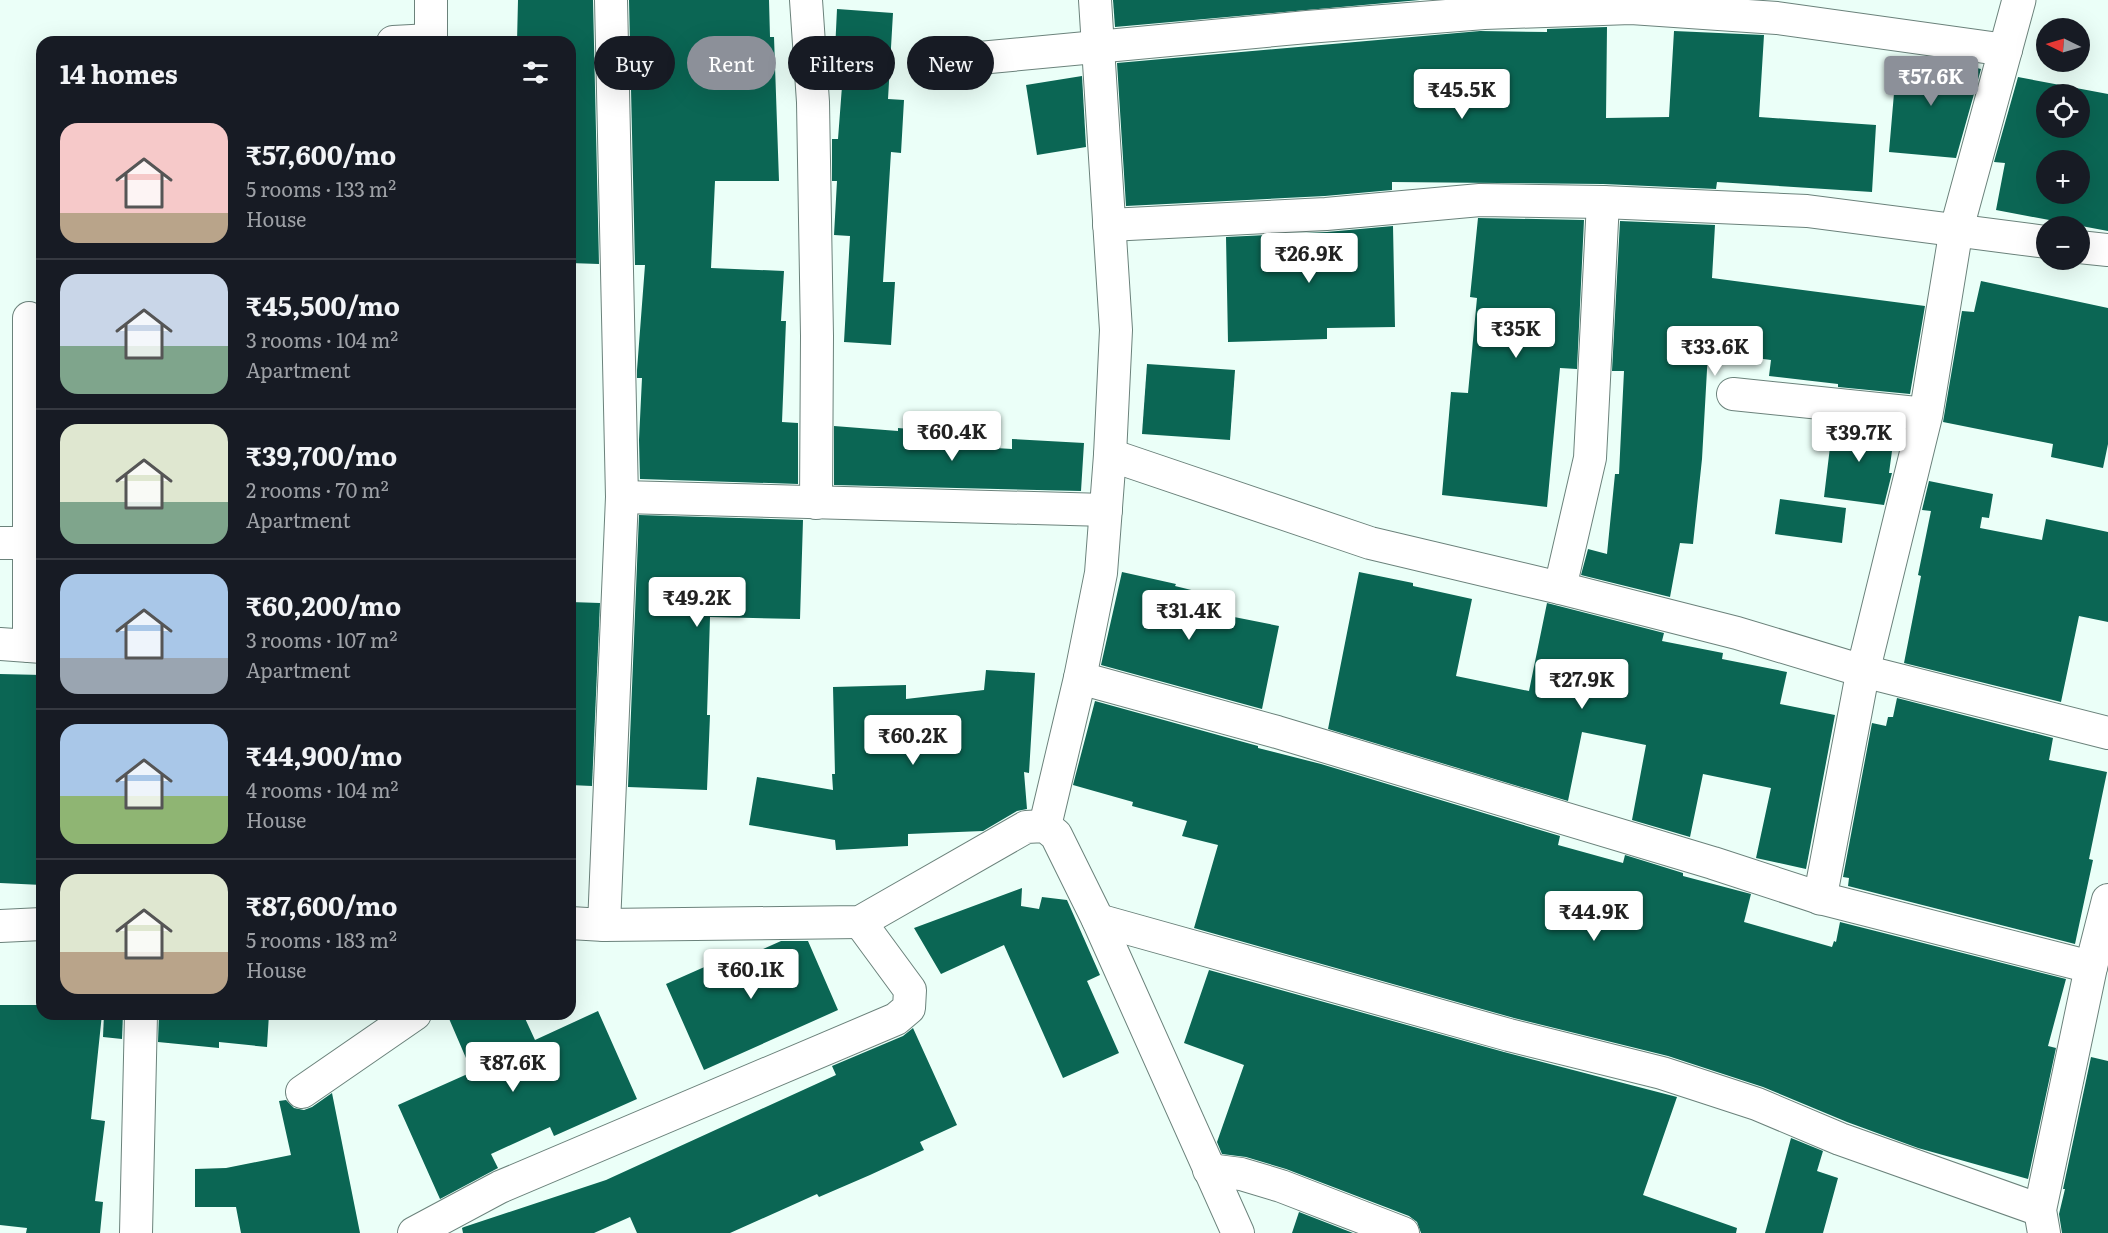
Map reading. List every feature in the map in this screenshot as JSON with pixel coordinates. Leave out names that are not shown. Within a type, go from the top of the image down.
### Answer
[{"type":"street","points":[[431,0],[431,36]]},
{"type":"street","points":[[604,925],[622,497],[611,0]]},
{"type":"street","points":[[806,0],[814,113],[818,336],[816,502]]},
{"type":"street","points":[[1045,826],[1080,678],[1101,573],[1110,455],[1116,330],[1095,0]]},
{"type":"street","points":[[1820,898],[1863,670],[1926,414],[1956,231],[2019,0]]},
{"type":"street","points":[[994,56],[1484,14],[1631,8],[1777,18],[2006,50]]},
{"type":"street","points":[[1109,225],[1326,214],[1480,200],[1603,202],[1807,211],[2036,241]]},
{"type":"street","points":[[1560,588],[1590,458],[1603,202]]},
{"type":"street","points":[[2090,248],[2108,250]]},
{"type":"street","points":[[24,646],[15,543],[29,318]]},
{"type":"street","points":[[1733,394],[1926,414]]},
{"type":"street","points":[[1110,455],[1370,543],[1737,633],[1863,670],[2108,733]]},
{"type":"street","points":[[622,497],[1106,510]]},
{"type":"street","points":[[1080,678],[1277,732],[1820,898],[2091,967]]},
{"type":"street","points":[[576,923],[604,925],[776,925],[860,922],[1026,827],[1045,826],[1056,835],[1098,920],[1238,1233]]},
{"type":"street","points":[[1098,920],[1509,1035],[1662,1073],[1757,1104],[2042,1221],[2091,967],[2108,900]]},
{"type":"street","points":[[414,1233],[500,1187],[896,1019],[909,1008],[910,990],[860,922]]},
{"type":"street","points":[[0,926],[36,924]]},
{"type":"street","points":[[136,1233],[141,1020]]},
{"type":"street","points":[[302,1092],[406,1020]]},
{"type":"street","points":[[1209,1170],[1241,1174],[1281,1186],[1403,1233]]},
{"type":"building","points":[[518,0],[593,0],[599,264],[576,263],[576,36],[517,36]]},
{"type":"building","points":[[629,0],[769,0],[770,36],[687,36],[687,90],[776,90],[779,181],[715,181],[711,268],[784,271],[781,321],[786,321],[782,422],[798,423],[798,484],[640,479],[642,378],[637,378],[637,370],[645,265],[635,265],[631,90],[675,90],[675,36],[630,36]]},
{"type":"building","points":[[1113,0],[1420,0],[1115,27]]},
{"type":"building","points":[[837,9],[893,13],[892,36],[836,36]]},
{"type":"building","points":[[1607,27],[1606,118],[1669,117],[1674,31],[1764,35],[1759,117],[1876,125],[1872,192],[1717,182],[1716,189],[1603,184],[1392,182],[1392,190],[1325,196],[1126,206],[1117,63],[1480,31],[1547,32],[1547,29]]},
{"type":"building","points":[[1897,58],[1977,66],[1981,69],[1956,158],[1889,152]]},
{"type":"building","points":[[1082,76],[1086,147],[1037,155],[1026,85]]},
{"type":"building","points":[[2018,77],[2055,84],[2036,84],[2036,138],[2090,138],[2090,91],[2108,94],[2108,231],[2090,228],[2090,216],[2036,218],[1996,210],[2005,163],[1994,162]]},
{"type":"building","points":[[842,90],[889,90],[888,99],[904,100],[901,153],[891,152],[883,282],[895,282],[891,345],[844,342],[850,236],[834,235],[837,181],[832,181],[832,139],[838,139]]},
{"type":"building","points":[[1478,218],[1584,220],[1577,369],[1560,368],[1547,507],[1442,495],[1451,392],[1468,393],[1477,298],[1470,297]]},
{"type":"building","points":[[1620,221],[1715,225],[1712,278],[1925,306],[1910,394],[1838,387],[1838,384],[1769,376],[1771,360],[1708,352],[1702,459],[1693,544],[1680,543],[1670,597],[1581,575],[1588,549],[1607,554],[1615,474],[1619,474],[1624,371],[1612,371]]},
{"type":"building","points":[[1393,226],[1395,327],[1327,328],[1327,339],[1228,342],[1226,237]]},
{"type":"building","points":[[1981,281],[2108,308],[2108,444],[2103,468],[2051,457],[2053,444],[1943,422],[1962,311],[1974,312]]},
{"type":"building","points":[[1147,364],[1235,370],[1230,440],[1142,434]]},
{"type":"building","points":[[1833,422],[1895,429],[1889,473],[1892,473],[1884,505],[1824,497]]},
{"type":"building","points":[[834,426],[946,432],[945,445],[1012,449],[1012,439],[1084,443],[1081,491],[834,485]]},
{"type":"building","points":[[1929,481],[1993,494],[1989,518],[1982,517],[1980,528],[2042,540],[2046,519],[2108,532],[2108,622],[2079,616],[2061,702],[1904,663],[1931,511],[1922,510]]},
{"type":"building","points":[[1780,499],[1846,508],[1842,543],[1775,534]]},
{"type":"building","points":[[639,515],[803,520],[800,619],[710,617],[707,790],[628,787]]},
{"type":"building","points":[[1122,572],[1228,599],[1224,615],[1279,626],[1262,709],[1101,665]]},
{"type":"building","points":[[1359,572],[1413,583],[1413,586],[1472,599],[1456,676],[1529,691],[1547,603],[1664,633],[1662,641],[1723,653],[1722,659],[1787,672],[1780,704],[1835,715],[1806,869],[1756,858],[1771,788],[1703,774],[1690,837],[1632,820],[1646,745],[1582,732],[1568,801],[1328,729]]},
{"type":"building","points":[[576,602],[600,603],[592,786],[576,785]]},
{"type":"building","points":[[986,670],[1035,673],[1029,773],[1024,772],[1027,809],[1017,811],[983,831],[908,834],[908,846],[836,850],[835,840],[749,825],[757,777],[833,790],[832,774],[835,774],[833,687],[906,685],[906,699],[984,690]]},
{"type":"building","points":[[0,674],[36,675],[36,885],[0,883]]},
{"type":"building","points":[[1897,698],[2053,738],[2049,760],[2107,772],[2089,859],[2093,860],[2075,944],[1848,886],[1849,878],[1843,877],[1872,723],[1886,726],[1888,717],[1893,717]]},
{"type":"building","points":[[1095,701],[1321,764],[1560,836],[1558,845],[1623,863],[1625,855],[1683,873],[1683,876],[1751,894],[1744,922],[1832,947],[1834,941],[1836,942],[1840,922],[2066,979],[2048,1046],[2056,1048],[2028,1179],[1918,1148],[1847,1122],[1763,1087],[1668,1056],[1514,1018],[1194,928],[1218,845],[1182,836],[1187,821],[1132,806],[1133,802],[1073,785]]},
{"type":"building","points":[[1022,888],[1021,906],[1039,909],[1042,897],[1067,900],[1100,975],[1087,981],[1119,1053],[1063,1078],[1004,945],[941,974],[914,928]]},
{"type":"building","points":[[781,941],[808,941],[838,1010],[704,1070],[666,984],[736,953],[739,960]]},
{"type":"building","points":[[1209,970],[1504,1052],[1677,1097],[1643,1195],[1737,1228],[1736,1233],[1421,1233],[1417,1222],[1409,1216],[1286,1169],[1246,1157],[1222,1154],[1217,1142],[1244,1065],[1184,1043]]},
{"type":"building","points":[[0,1005],[36,1005],[36,1020],[101,1020],[91,1119],[105,1121],[95,1201],[103,1202],[100,1233],[26,1233],[27,1228],[0,1225]]},
{"type":"building","points":[[598,1011],[637,1099],[554,1136],[550,1127],[491,1154],[498,1168],[440,1199],[398,1105],[472,1072],[450,1020],[526,1020],[535,1040]]},
{"type":"building","points":[[104,1020],[123,1020],[122,1039],[103,1037]]},
{"type":"building","points":[[159,1020],[269,1020],[267,1047],[219,1042],[219,1048],[158,1042]]},
{"type":"building","points":[[913,1028],[957,1125],[920,1142],[924,1150],[870,1175],[819,1197],[817,1194],[730,1233],[637,1233],[630,1217],[594,1233],[463,1233],[462,1228],[464,1227],[606,1180],[836,1075],[832,1066],[903,1036]]},
{"type":"building","points":[[2091,1057],[2108,1061],[2108,1233],[2062,1233],[2059,1214],[2065,1189],[2063,1189]]},
{"type":"building","points":[[332,1093],[360,1233],[241,1233],[236,1207],[195,1207],[195,1169],[226,1168],[291,1155],[279,1101],[286,1100],[294,1108],[304,1110]]},
{"type":"building","points":[[1791,1138],[1823,1151],[1817,1171],[1838,1178],[1823,1233],[1765,1233]]},
{"type":"building","points":[[1299,1212],[1353,1233],[1292,1233]]}]
